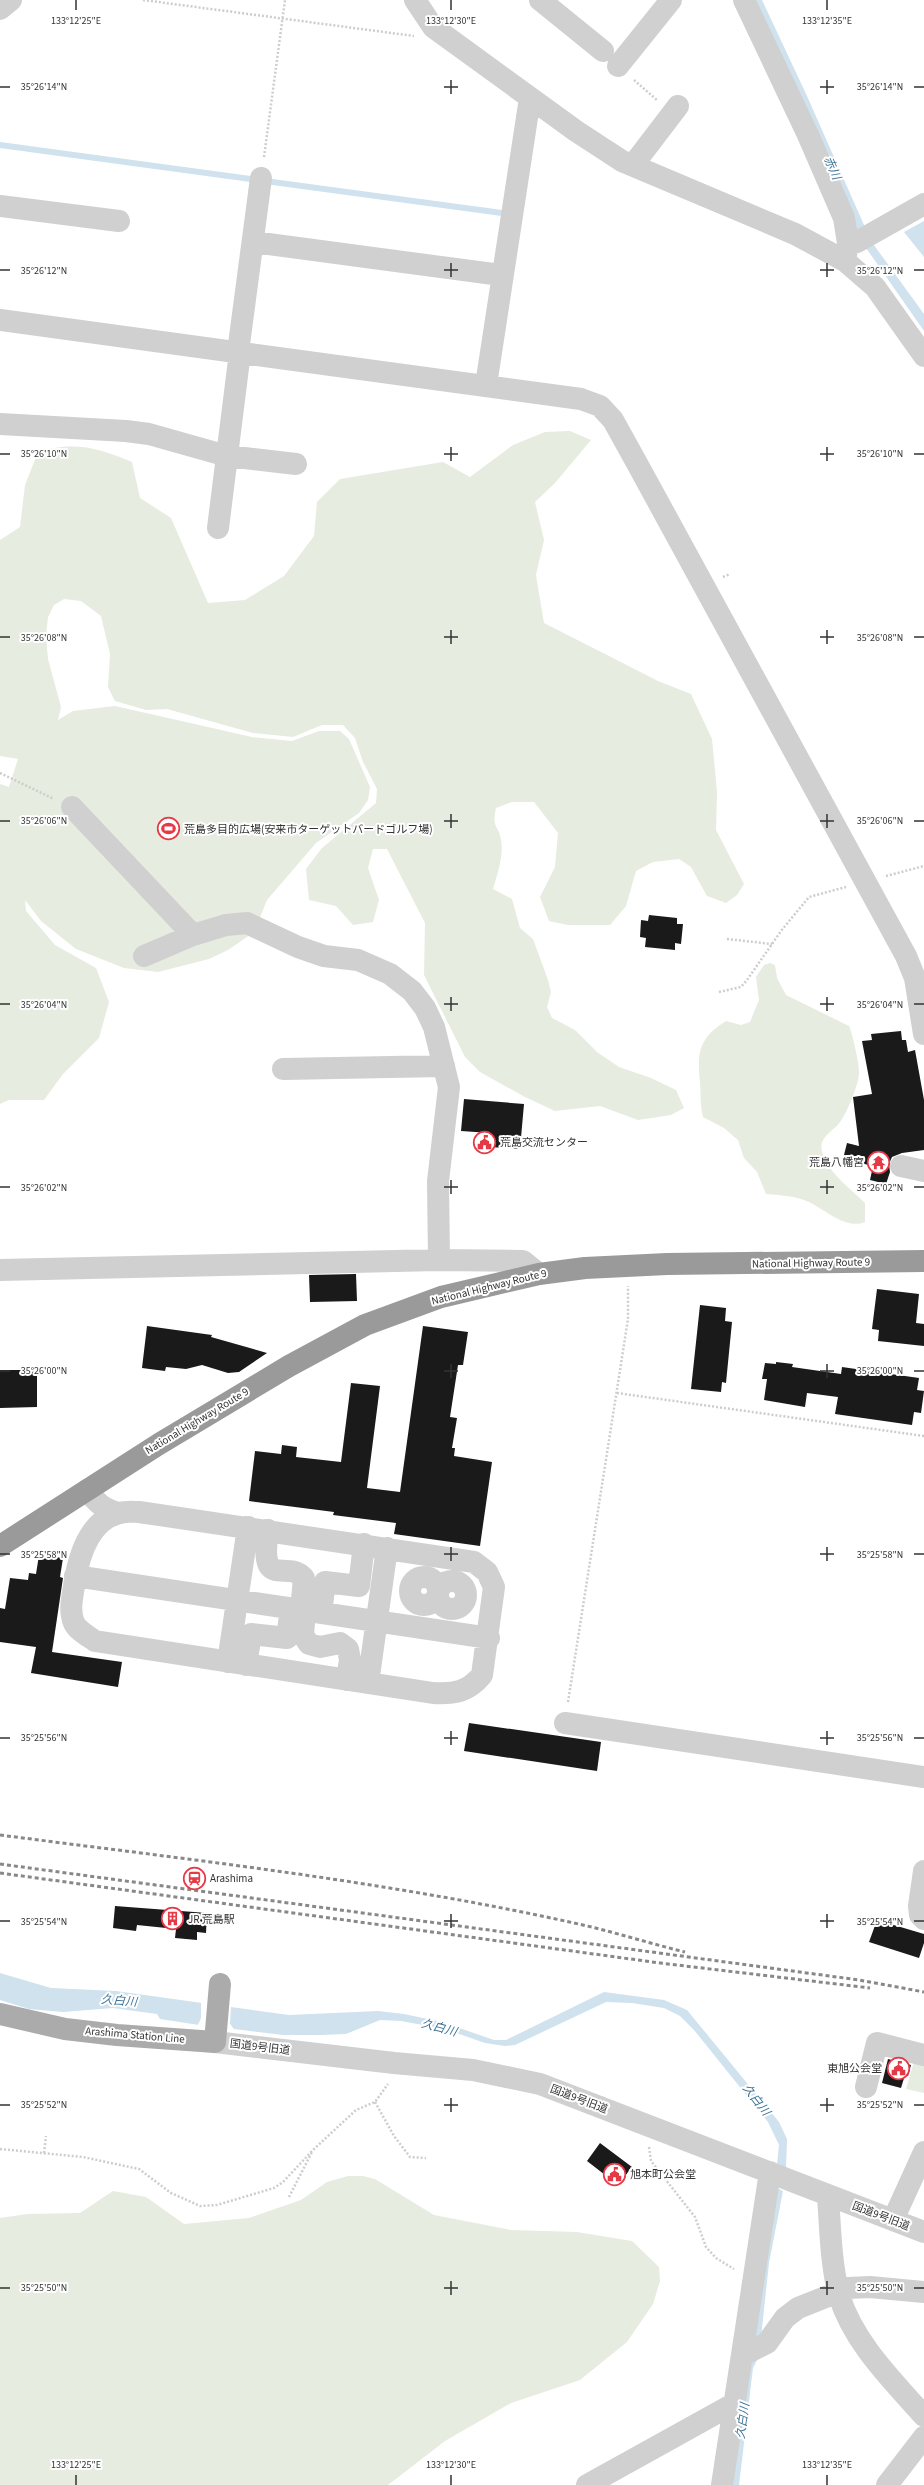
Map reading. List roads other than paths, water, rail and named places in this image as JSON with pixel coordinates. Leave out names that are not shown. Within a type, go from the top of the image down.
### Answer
[{"type":"highway","name":"National Highway Route 9","points":[[0,1546],[87,1490],[289,1366],[365,1325],[441,1297],[539,1274],[627,1265],[924,1261]]},
{"type":"main road","points":[[215,2035],[219,1992]]},
{"type":"main road","name":"Arashima Station Line","points":[[0,2014],[65,2029],[117,2035],[215,2035]]},
{"type":"street","points":[[0,9],[10,0]]},
{"type":"street","points":[[415,0],[433,27],[576,131],[622,161],[795,234],[855,246],[924,204]]},
{"type":"street","points":[[540,0],[602,51]]},
{"type":"street","points":[[618,66],[670,0]]},
{"type":"street","points":[[744,0],[808,134],[855,246],[875,287],[924,356]]},
{"type":"street","points":[[486,385],[530,98]]},
{"type":"street","points":[[633,165],[675,110]]},
{"type":"street","points":[[218,528],[261,180]]},
{"type":"street","points":[[0,206],[119,221]]},
{"type":"street","points":[[253,242],[502,274]]},
{"type":"street","points":[[0,320],[486,385],[581,399],[600,406],[613,420],[906,956],[915,978],[924,1034]]},
{"type":"street","points":[[0,424],[126,431],[149,434],[227,456],[296,464]]},
{"type":"street","points":[[72,807],[193,935]]},
{"type":"street","points":[[144,956],[193,935],[226,925],[247,923],[298,947],[324,956],[358,960],[390,974],[412,991],[425,1008],[434,1027],[449,1087],[438,1181],[439,1260]]},
{"type":"street","points":[[283,1068],[444,1066]]},
{"type":"street","points":[[901,1166],[924,1171]]},
{"type":"street","points":[[0,1270],[439,1260],[523,1261],[539,1274]]},
{"type":"street","points":[[87,1490],[98,1504],[106,1510],[119,1513],[139,1512],[364,1544],[474,1562],[492,1579],[494,1587],[494,1601],[489,1638],[482,1675],[474,1685],[463,1692],[433,1692],[237,1664],[95,1641],[75,1624],[70,1612],[75,1576],[84,1544],[93,1531],[119,1513]]},
{"type":"street","points":[[237,1664],[238,1600],[258,1529]]},
{"type":"street","points":[[258,1529],[269,1566],[273,1570],[297,1573],[304,1578],[305,1610],[303,1635],[309,1644],[320,1647],[340,1643],[348,1649],[357,1682]]},
{"type":"street","points":[[237,1664],[251,1634],[287,1638],[325,1582],[359,1586],[364,1544]]},
{"type":"street","points":[[357,1682],[377,1621],[387,1548]]},
{"type":"street","points":[[75,1576],[489,1638]]},
{"type":"street","points":[[382,1585],[410,1590],[416,1601],[424,1604],[433,1601],[438,1593],[440,1602],[447,1608],[456,1608],[465,1598],[494,1601]]},
{"type":"street","points":[[565,1723],[924,1777]]},
{"type":"street","points":[[924,1871],[919,1912],[924,1918]]},
{"type":"street","name":"国道9号旧道","points":[[215,2035],[394,2063],[473,2070],[540,2084],[924,2232]]},
{"type":"street","points":[[866,2087],[877,2043],[924,2055]]},
{"type":"street","points":[[893,2220],[924,2152]]},
{"type":"street","points":[[722,2485],[735,2403],[752,2351],[753,2280],[770,2172]]},
{"type":"street","points":[[828,2195],[830,2232],[839,2293],[844,2309],[874,2359],[924,2416]]},
{"type":"street","points":[[752,2351],[771,2339],[791,2312],[848,2288],[870,2287],[924,2292]]},
{"type":"street","points":[[587,2485],[735,2403]]},
{"type":"street","points":[[887,2485],[924,2437]]},
{"type":"water","name":"赤川","points":[[753,0],[762,0],[807,96],[868,234],[859,239]]},
{"type":"water","points":[[924,221],[924,257],[904,232]]},
{"type":"water","points":[[871,241],[924,314],[924,331],[864,245]]},
{"type":"water","name":"久白川","points":[[0,1973],[51,1988],[116,1991],[289,2015],[378,2011],[404,2014],[442,2022],[494,2040],[506,2040],[604,1992],[664,2000],[687,2010],[779,2122],[787,2139],[786,2168],[777,2164],[779,2145],[768,2122],[694,2030],[680,2016],[664,2008],[632,2003],[606,2002],[515,2045],[505,2046],[485,2043],[445,2029],[401,2021],[380,2020],[346,2034],[283,2035],[234,2029],[230,2024],[199,2025],[160,2019],[157,2014],[113,2008],[63,2012],[29,2009],[0,2000]]},
{"type":"water","name":"久白川","points":[[775,2187],[783,2191],[769,2263],[759,2356],[753,2368],[739,2485],[731,2485]]},
{"type":"waterway","points":[[0,145],[502,213]]},
{"type":"railway","points":[[0,1835],[216,1863],[360,1883],[432,1895],[574,1923],[685,1952]]},
{"type":"railway","points":[[0,1864],[859,1980],[924,1992]]},
{"type":"railway","points":[[0,1873],[660,1963],[870,1988]]},
{"type":"place","name":"荒島多目的広場(安来市ターゲットバードゴルフ場)","points":[[168,829]]},
{"type":"place","name":"荒島交流センター","points":[[484,1142]]},
{"type":"place","name":"荒島八幡宮","points":[[879,1162]]},
{"type":"place","name":"Arashima","points":[[194,1878]]},
{"type":"place","name":"JR 荒島駅","points":[[173,1919]]},
{"type":"place","name":"東旭公会堂","points":[[898,2068]]},
{"type":"place","name":"旭本町公会堂","points":[[615,2174]]}]
